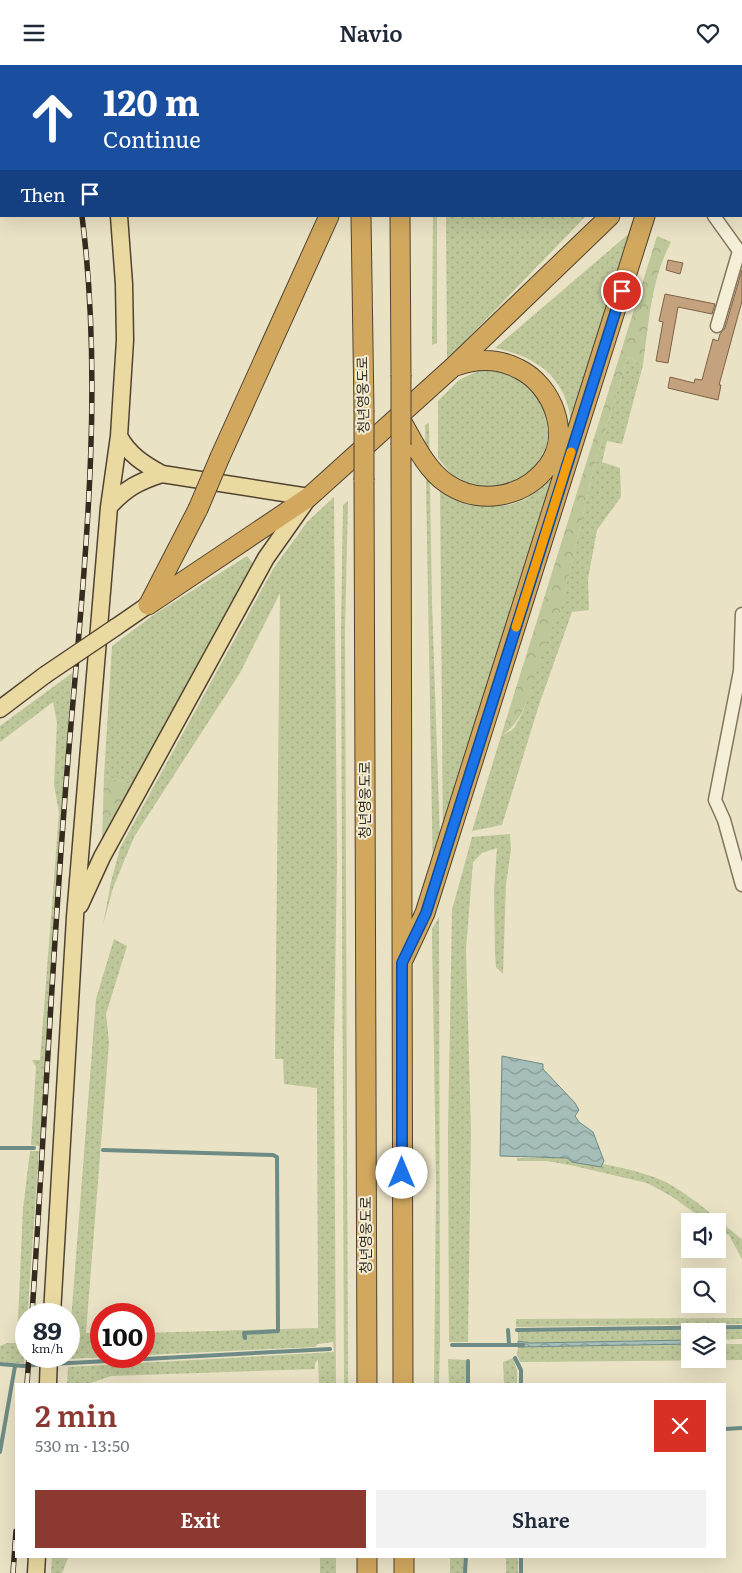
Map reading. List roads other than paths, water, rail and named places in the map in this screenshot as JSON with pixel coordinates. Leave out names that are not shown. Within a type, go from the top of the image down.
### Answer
[{"type":"highway","points":[[148,605],[198,509],[329,217]]},
{"type":"highway","name":"청년영웅도로","points":[[361,217],[364,410],[366,1383]]},
{"type":"highway","points":[[400,217],[401,375],[404,434],[403,1383]]},
{"type":"highway","points":[[148,605],[309,497],[453,367],[609,217]]},
{"type":"highway","points":[[402,963],[426,913],[645,217]]},
{"type":"highway","points":[[404,434],[432,470],[445,483],[464,493],[482,497],[501,495],[518,490],[535,480],[549,465],[556,450],[556,420],[553,405],[535,379],[510,364],[490,359],[472,360],[453,367]]},
{"type":"highway","points":[[367,1558],[367,1573]]},
{"type":"highway","points":[[404,1558],[404,1573]]},
{"type":"main road","points":[[53,1303],[74,917],[109,507],[119,436],[125,340],[124,284],[119,217]]},
{"type":"main road","points":[[74,917],[102,857],[266,558],[309,497],[162,474],[142,463],[126,449],[119,436]]},
{"type":"main road","points":[[109,507],[123,491],[139,482],[162,474]]},
{"type":"main road","points":[[0,709],[44,675],[148,605]]},
{"type":"main road","points":[[36,1573],[37,1558]]},
{"type":"street","points":[[715,217],[741,253],[718,326]]},
{"type":"street","points":[[742,614],[740,671],[715,800],[724,820],[742,885]]},
{"type":"water","points":[[502,1056],[543,1064],[543,1069],[575,1103],[579,1110],[575,1116],[579,1122],[593,1132],[604,1161],[601,1167],[572,1162],[567,1158],[500,1156]]},
{"type":"water","points":[[681,1340],[681,1344],[518,1347],[518,1341],[530,1343]]},
{"type":"waterway","points":[[0,1148],[34,1148]]},
{"type":"waterway","points":[[103,1150],[273,1155],[277,1157],[278,1331],[244,1333],[245,1338]]},
{"type":"waterway","points":[[517,1330],[742,1327]]},
{"type":"waterway","points":[[508,1330],[509,1344]]},
{"type":"waterway","points":[[452,1345],[523,1345]]},
{"type":"waterway","points":[[80,1362],[330,1349]]},
{"type":"waterway","points":[[515,1358],[521,1370],[521,1383]]},
{"type":"waterway","points":[[468,1361],[468,1383]]},
{"type":"waterway","points":[[0,1364],[15,1365]]},
{"type":"waterway","points":[[0,1452],[15,1366]]},
{"type":"waterway","points":[[726,1429],[742,1428]]},
{"type":"waterway","points":[[465,1573],[466,1558]]},
{"type":"waterway","points":[[521,1558],[521,1573]]},
{"type":"railway","points":[[33,1303],[61,850],[89,500],[92,358],[89,287],[82,217]]},
{"type":"railway","points":[[27,1383],[28,1368]]},
{"type":"railway","points":[[13,1573],[15,1545]]}]
